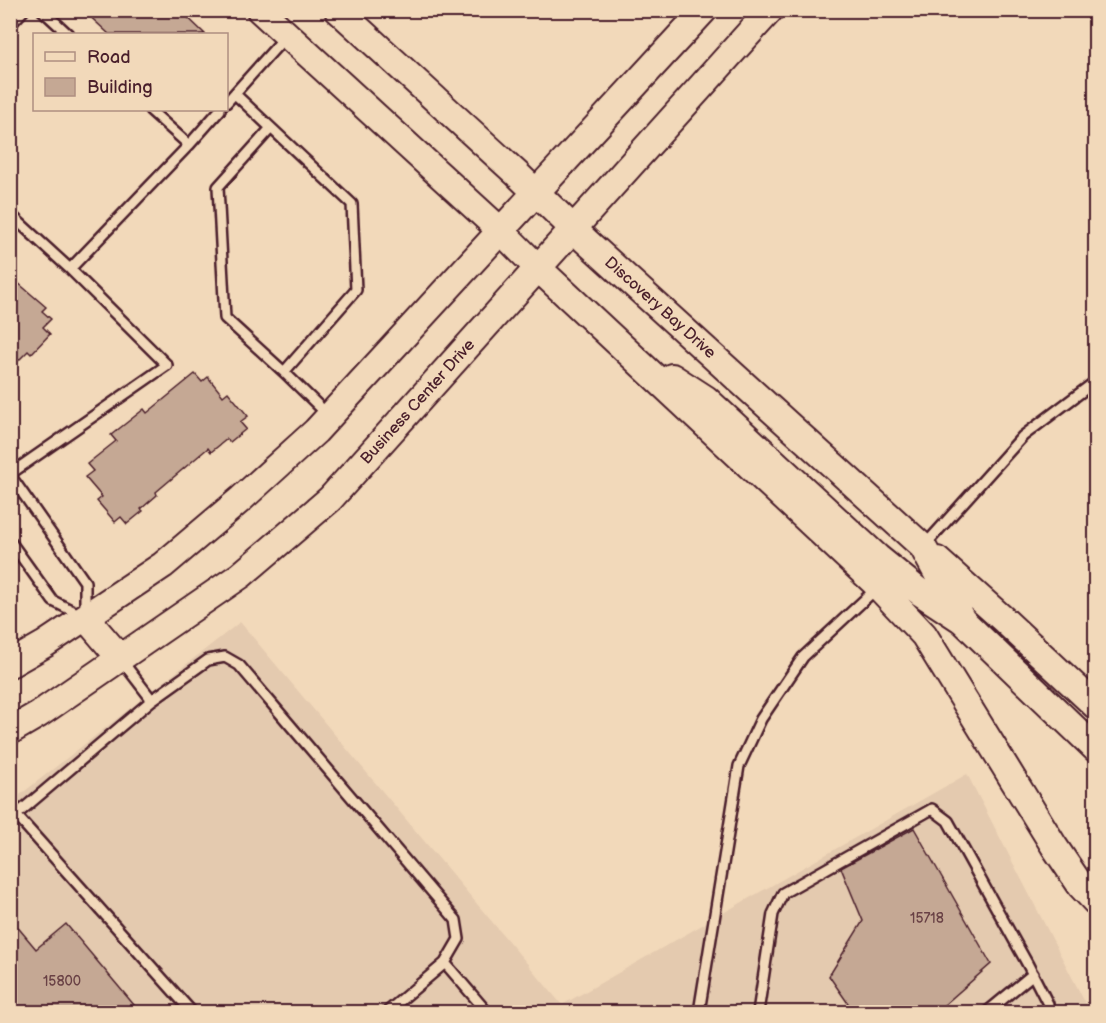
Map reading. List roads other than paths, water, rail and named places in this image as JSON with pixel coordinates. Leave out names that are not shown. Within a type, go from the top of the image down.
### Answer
[{"type":"street","points":[[260,10],[501,231],[879,587],[924,635],[1054,846],[1081,886],[1095,902]]},
{"type":"street","name":"Discovery Bay Drive","points":[[338,10],[922,547],[962,620]]},
{"type":"street","points":[[10,664],[163,566],[315,431],[704,10]]},
{"type":"street","name":"Business Center Drive","points":[[10,731],[121,659],[241,575],[330,499],[770,10]]},
{"type":"street","points":[[598,324],[706,399],[878,558],[921,593],[962,620],[1095,749]]},
{"type":"street","points":[[922,547],[1095,706]]},
{"type":"street","points":[[85,617],[121,659]]},
{"type":"lane","points":[[10,25],[24,10]]},
{"type":"lane","points":[[42,10],[67,33]]},
{"type":"lane","points":[[228,101],[287,35]]},
{"type":"lane","points":[[235,94],[352,204],[356,290],[284,372]]},
{"type":"lane","points":[[151,111],[189,145]]},
{"type":"lane","points":[[70,269],[219,111]]},
{"type":"lane","points":[[271,128],[218,187],[225,318],[329,416]]},
{"type":"lane","points":[[10,214],[70,269],[167,365],[10,475],[85,582],[85,617],[53,601],[10,542]]},
{"type":"lane","points":[[922,547],[1023,436],[1095,381]]},
{"type":"lane","points":[[699,1012],[739,766],[761,719],[803,657],[879,587]]},
{"type":"lane","points":[[192,1012],[13,817],[152,700],[208,660],[225,657],[239,665],[456,920],[459,939],[445,963],[387,1012]]},
{"type":"lane","points":[[121,659],[152,700]]},
{"type":"lane","points":[[758,1012],[773,914],[783,893],[932,809],[948,821],[1033,974],[1048,1004],[1046,1012]]},
{"type":"lane","points":[[445,963],[487,1012]]},
{"type":"lane","points":[[987,1012],[1033,974]]}]
